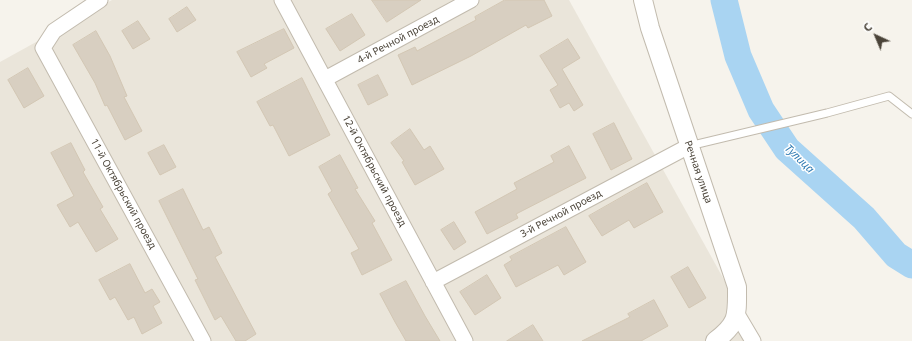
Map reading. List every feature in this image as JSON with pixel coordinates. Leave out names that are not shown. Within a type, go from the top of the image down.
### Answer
[{"type":"street","name":"11-й Октябрьский проезд","points":[[100,0],[54,30],[43,48],[203,341]]},
{"type":"street","name":"12-й Октябрьский проезд","points":[[282,0],[465,341]]},
{"type":"street","name":"4-й Речной проезд","points":[[324,79],[471,0]]},
{"type":"street","name":"Речная улица","points":[[643,0],[650,28],[737,287],[737,314]]},
{"type":"street","name":"3-й Речной проезд","points":[[433,282],[689,146]]},
{"type":"street","points":[[716,341],[730,330],[737,314]]},
{"type":"street","points":[[737,314],[753,341]]},
{"type":"lane","points":[[689,146],[827,113],[889,96],[912,114]]},
{"type":"shaded area","points":[[112,0],[569,0],[758,341],[0,341],[0,62]]},
{"type":"building","points":[[372,0],[421,0],[387,22]]},
{"type":"building","points":[[505,0],[544,0],[552,16],[528,28],[526,25],[471,56],[412,85],[398,55],[415,47],[417,51],[476,20],[475,17]]},
{"type":"building","points":[[187,7],[196,20],[177,32],[169,19]]},
{"type":"building","points":[[352,14],[365,35],[340,51],[326,29]]},
{"type":"building","points":[[138,21],[150,39],[133,49],[122,31]]},
{"type":"building","points":[[284,29],[294,48],[264,64],[267,68],[251,77],[237,52]]},
{"type":"building","points":[[96,31],[110,56],[127,96],[124,97],[142,131],[125,140],[107,105],[105,106],[95,83],[73,45]]},
{"type":"building","points":[[568,39],[580,58],[562,69],[583,105],[574,111],[569,103],[560,108],[550,90],[558,85],[540,56]]},
{"type":"building","points":[[28,68],[44,96],[24,108],[8,80]]},
{"type":"building","points":[[378,75],[388,95],[368,105],[358,85]]},
{"type":"building","points":[[302,78],[330,135],[289,156],[273,125],[270,126],[257,102]]},
{"type":"building","points":[[614,123],[632,159],[611,170],[593,134]]},
{"type":"building","points":[[410,129],[424,150],[430,146],[444,169],[415,185],[402,162],[404,161],[391,143]]},
{"type":"building","points":[[71,143],[85,170],[83,172],[103,207],[100,209],[118,239],[96,252],[78,222],[70,227],[57,205],[74,196],[51,153]]},
{"type":"building","points":[[164,145],[176,167],[160,175],[148,153]]},
{"type":"building","points":[[569,146],[586,178],[516,214],[518,218],[487,234],[475,212],[517,189],[514,183],[554,162],[551,156]]},
{"type":"building","points":[[340,155],[358,188],[355,189],[375,221],[372,223],[392,260],[362,275],[351,253],[359,249],[328,194],[332,191],[319,167]]},
{"type":"building","points":[[647,183],[663,212],[634,228],[629,220],[602,236],[589,216]]},
{"type":"building","points":[[183,189],[203,230],[209,227],[222,253],[215,257],[256,334],[245,341],[236,341],[221,316],[215,320],[195,280],[198,279],[159,201]]},
{"type":"building","points":[[454,222],[466,242],[454,250],[441,230]]},
{"type":"building","points":[[566,227],[586,262],[564,275],[558,265],[516,287],[504,265],[512,260],[510,257]]},
{"type":"building","points":[[130,264],[145,293],[152,289],[160,302],[153,306],[162,323],[142,334],[134,317],[128,320],[115,297],[110,300],[99,280]]},
{"type":"building","points":[[688,267],[706,298],[689,308],[671,277]]},
{"type":"building","points":[[487,275],[501,298],[475,315],[460,292]]},
{"type":"building","points":[[406,281],[440,341],[406,341],[395,322],[380,294]]},
{"type":"building","points":[[654,300],[668,326],[641,341],[582,341],[630,317],[628,314]]},
{"type":"building","points":[[533,325],[543,341],[507,341]]},
{"type":"waterway","name":"Тулица","points":[[724,0],[738,56],[761,110],[787,149],[864,218],[896,255],[912,265]]}]
